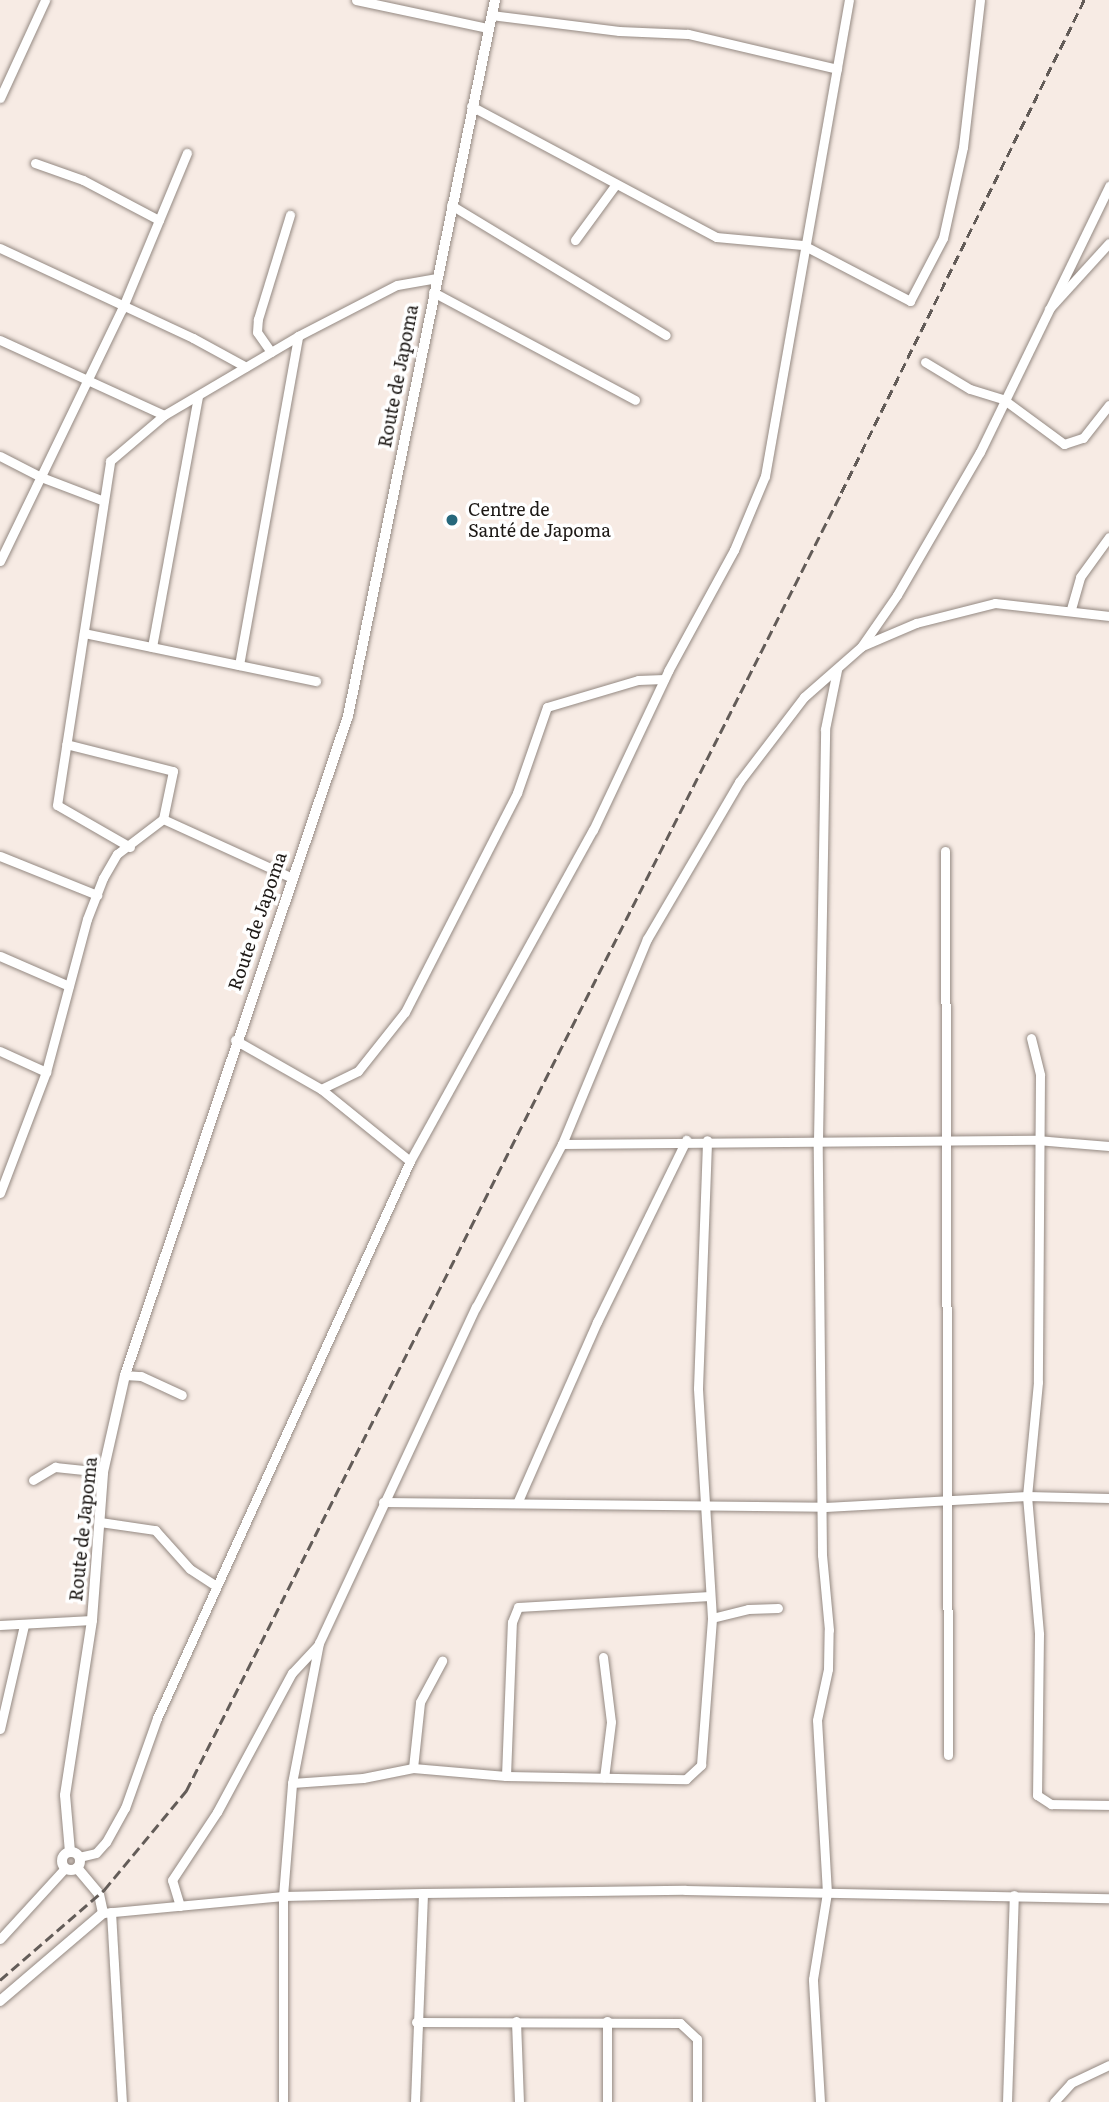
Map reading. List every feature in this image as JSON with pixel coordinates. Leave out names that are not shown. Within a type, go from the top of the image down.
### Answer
[{"type":"street","points":[[0,99],[4,82],[44,0]]},
{"type":"street","points":[[356,0],[488,28]]},
{"type":"street","name":"Route de Japoma","points":[[65,1868],[62,1859],[75,1859],[65,1795],[92,1620],[103,1472],[125,1375],[290,877],[348,716],[435,278],[495,0]]},
{"type":"street","points":[[0,1938],[75,1859],[96,1853],[106,1842],[125,1808],[157,1718],[410,1161],[567,879],[660,695],[664,679],[711,596],[765,475],[803,245],[849,0]]},
{"type":"street","points":[[471,106],[716,237],[803,245],[911,299],[945,226],[962,147],[980,0]]},
{"type":"street","points":[[491,15],[618,31],[688,34],[837,69]]},
{"type":"street","points":[[0,561],[122,309],[187,153]]},
{"type":"street","points":[[35,163],[83,180],[159,220]]},
{"type":"street","points":[[575,240],[616,184]]},
{"type":"street","points":[[283,2102],[283,1896],[292,1783],[319,1643],[476,1307],[562,1144],[648,939],[703,839],[787,717],[861,646],[897,595],[976,461],[1003,399],[1109,186]]},
{"type":"street","points":[[451,205],[666,335]]},
{"type":"street","points":[[271,352],[257,331],[258,319],[290,215]]},
{"type":"street","points":[[1046,312],[1109,243]]},
{"type":"street","points":[[0,248],[122,309],[193,338],[246,367]]},
{"type":"street","points":[[130,847],[57,805],[104,501],[116,452],[164,415],[298,336],[397,285],[435,278]]},
{"type":"street","points":[[433,292],[635,400]]},
{"type":"street","points":[[239,665],[298,336]]},
{"type":"street","points":[[0,341],[89,377],[164,415]]},
{"type":"street","points":[[925,362],[970,389],[1003,399],[1064,444],[1083,438],[1109,405]]},
{"type":"street","points":[[152,647],[198,396]]},
{"type":"street","points":[[0,456],[41,477],[104,501]]},
{"type":"street","points":[[1071,609],[1080,577],[1109,537]]},
{"type":"street","points":[[861,646],[916,624],[995,603],[1071,609],[1109,616]]},
{"type":"street","points":[[83,633],[316,681]]},
{"type":"street","points":[[821,2102],[813,1979],[827,1893],[817,1720],[828,1669],[822,1555],[825,1507],[818,1140],[825,729],[837,670]]},
{"type":"street","points":[[321,1089],[358,1071],[405,1012],[517,793],[547,707],[638,680],[664,679]]},
{"type":"street","points":[[0,1193],[4,1170],[46,1072],[69,986],[97,895],[110,863],[163,819],[173,771],[66,744]]},
{"type":"street","points":[[163,819],[290,877]]},
{"type":"street","points":[[945,851],[950,1500],[948,1755]]},
{"type":"street","points":[[0,856],[97,895]]},
{"type":"street","points":[[0,956],[69,986]]},
{"type":"street","points":[[1031,1038],[1040,1076],[1037,1140],[1039,1344],[1027,1496],[1039,1634],[1037,1795],[1051,1804],[1109,1805]]},
{"type":"street","points":[[235,1040],[321,1089],[410,1161]]},
{"type":"street","points":[[0,1051],[46,1072]]},
{"type":"street","points":[[562,1144],[686,1140],[1037,1140],[1109,1146]]},
{"type":"street","points":[[518,1501],[597,1322],[686,1140]]},
{"type":"street","points":[[292,1783],[363,1778],[413,1768],[506,1776],[686,1779],[701,1765],[712,1618],[698,1388],[706,1140]]},
{"type":"street","points":[[125,1375],[141,1376],[182,1395]]},
{"type":"street","points":[[33,1480],[55,1468],[103,1472]]},
{"type":"street","points":[[383,1502],[518,1501],[825,1507],[1027,1496],[1109,1497]]},
{"type":"street","points":[[100,1522],[155,1530],[190,1569],[216,1586]]},
{"type":"street","points":[[506,1776],[512,1622],[518,1607],[710,1596]]},
{"type":"street","points":[[712,1618],[748,1609],[778,1608]]},
{"type":"street","points":[[0,1625],[92,1620]]},
{"type":"street","points":[[0,1729],[24,1625]]},
{"type":"street","points":[[180,1906],[172,1880],[218,1812],[292,1672],[319,1643]]},
{"type":"street","points":[[603,1657],[611,1722],[604,1777]]},
{"type":"street","points":[[413,1768],[420,1702],[442,1661]]},
{"type":"street","points":[[75,1859],[99,1894],[107,1913],[122,2102]]},
{"type":"street","points":[[415,2102],[423,1893]]},
{"type":"street","points":[[0,2001],[107,1913],[283,1896],[423,1893],[827,1893],[1109,1898]]},
{"type":"street","points":[[1007,2102],[1014,1895]]},
{"type":"street","points":[[516,2021],[519,2102]]},
{"type":"street","points":[[607,2021],[607,2102]]},
{"type":"street","points":[[416,2022],[680,2023],[692,2030],[699,2055],[697,2102]]},
{"type":"street","points":[[1054,2102],[1071,2083],[1109,2065]]},
{"type":"railway","points":[[0,1980],[104,1890],[186,1791],[841,493],[1084,0]]},
{"type":"place","name":"Centre de Santé de Japoma","points":[[452,520]]}]
